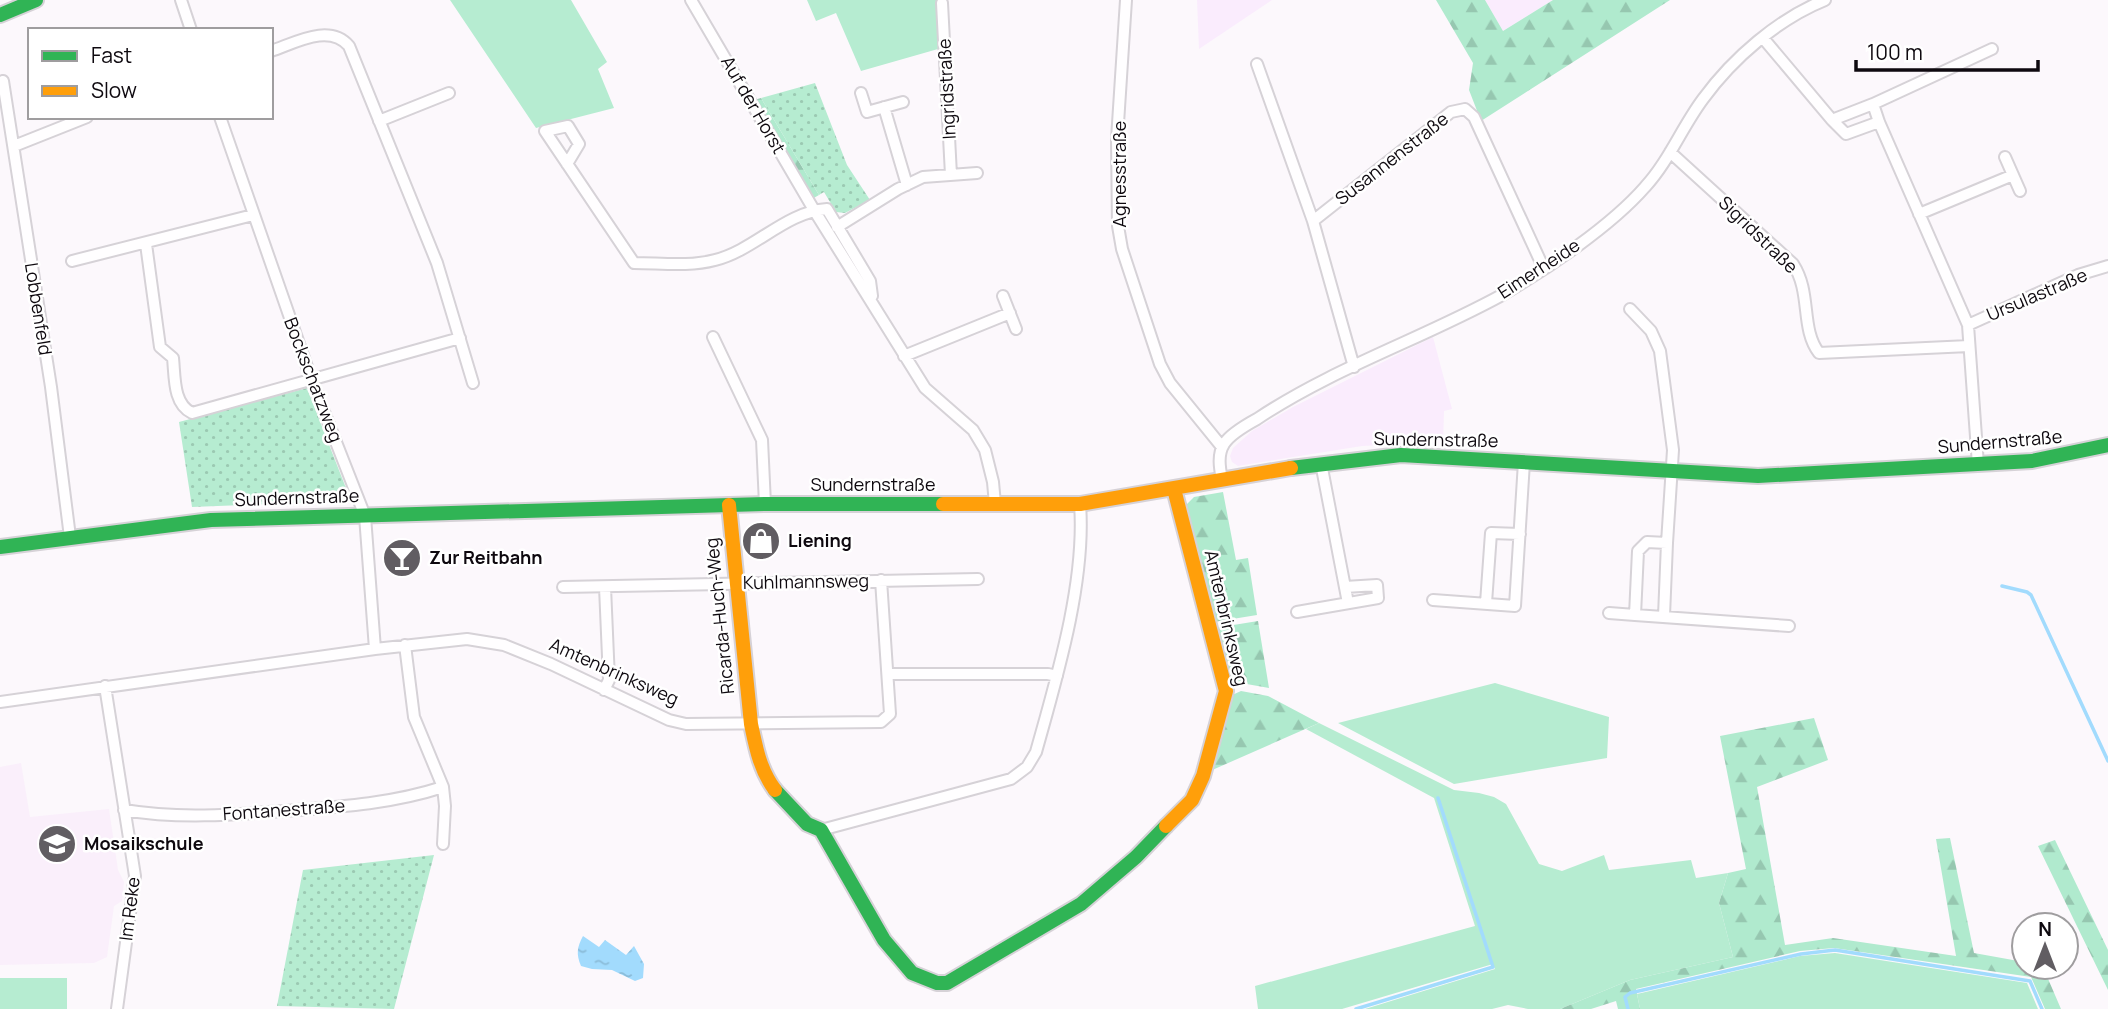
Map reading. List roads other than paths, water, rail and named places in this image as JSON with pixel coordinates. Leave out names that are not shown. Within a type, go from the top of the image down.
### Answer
[{"type":"street","points":[[0,15],[36,0]]},
{"type":"street","points":[[181,0],[190,28]]},
{"type":"street","name":"Auf der Horst","points":[[691,0],[814,210],[904,356],[925,388],[972,430],[985,450],[995,504]]},
{"type":"street","name":"Agnesstraße","points":[[1125,0],[1117,139],[1118,226],[1122,249],[1160,364],[1170,383],[1222,447]]},
{"type":"street","name":"Eimerheide","points":[[1222,447],[1227,440],[1266,412],[1501,295],[1544,269],[1624,208],[1647,185],[1702,100],[1728,70],[1763,38],[1825,0]]},
{"type":"street","name":"Ingridstraße","points":[[943,3],[951,175]]},
{"type":"street","points":[[273,50],[323,34],[331,34],[344,40],[349,46],[437,263],[473,383]]},
{"type":"street","points":[[1763,38],[1846,134],[1879,122]]},
{"type":"street","points":[[1832,120],[1992,49]]},
{"type":"street","points":[[1257,64],[1313,220],[1354,367]]},
{"type":"street","name":"Lobbenfeld","points":[[3,81],[51,387],[70,537]]},
{"type":"street","points":[[379,121],[449,93]]},
{"type":"street","points":[[861,93],[867,112],[904,102]]},
{"type":"street","name":"Ursulastraße","points":[[1873,104],[1968,325],[1978,465]]},
{"type":"street","points":[[884,107],[907,185]]},
{"type":"street","name":"Susannenstraße","points":[[1313,220],[1451,112],[1465,109],[1474,117],[1544,269]]},
{"type":"street","points":[[14,146],[82,119]]},
{"type":"street","name":"Bockschatzweg","points":[[221,119],[312,381],[365,516],[375,649]]},
{"type":"street","name":"Sigridstraße","points":[[1670,152],[1793,264],[1804,288],[1811,342],[1819,353],[1969,346]]},
{"type":"street","points":[[2006,157],[2020,191]]},
{"type":"street","points":[[567,164],[634,263],[696,263],[716,260],[741,249],[804,212],[814,210]]},
{"type":"street","points":[[837,227],[923,177],[977,173]]},
{"type":"street","points":[[1919,214],[2013,174]]},
{"type":"street","name":"Auf der Horst","points":[[814,210],[827,209],[870,281],[873,302]]},
{"type":"street","points":[[72,261],[253,215]]},
{"type":"street","points":[[146,244],[160,347],[173,358],[178,400],[184,409],[192,413],[460,338]]},
{"type":"street","name":"Ursulastraße","points":[[1968,325],[2078,275],[2108,266]]},
{"type":"street","points":[[1003,296],[1016,329]]},
{"type":"street","points":[[1630,309],[1651,331],[1660,351],[1673,450],[1664,616]]},
{"type":"street","points":[[904,356],[1010,313]]},
{"type":"street","points":[[713,337],[762,440],[765,504]]},
{"type":"street","name":"Sundernstraße","points":[[0,547],[211,520],[765,504],[1080,504],[1321,463],[1401,455],[1758,476],[2032,461],[2108,445]]},
{"type":"street","points":[[1222,447],[1219,467],[1222,480]]},
{"type":"street","points":[[1433,600],[1515,606],[1524,462]]},
{"type":"street","points":[[1321,463],[1348,603]]},
{"type":"street","name":"Amtenbrinksweg","points":[[0,702],[405,645],[450,640],[485,640],[504,645],[551,664],[669,720],[686,724],[751,724],[757,757],[770,784],[807,824],[821,830],[884,940],[912,974],[937,983],[947,983],[1081,904],[1136,857],[1192,800],[1203,776],[1226,691],[1212,626],[1174,489]]},
{"type":"street","points":[[821,830],[1010,779],[1027,767],[1036,752],[1057,676],[1081,540],[1080,504]]},
{"type":"street","name":"Ricarda-Huch-Weg","points":[[729,505],[751,724]]},
{"type":"street","points":[[1486,604],[1491,533],[1520,534]]},
{"type":"street","points":[[1635,615],[1639,551],[1647,542],[1667,543]]},
{"type":"street","name":"Kuhlmannsweg","points":[[563,587],[978,579]]},
{"type":"street","name":"Kuhlmannsweg","points":[[751,724],[881,722],[890,714],[881,580]]},
{"type":"street","points":[[1297,612],[1378,598],[1377,585],[1345,587]]},
{"type":"street","points":[[604,690],[609,680],[605,587]]},
{"type":"street","points":[[1609,613],[1789,626]]},
{"type":"street","points":[[405,645],[414,717],[443,787],[443,844]]},
{"type":"street","points":[[888,674],[1057,676]]},
{"type":"street","name":"Im Reke","points":[[105,686],[135,876],[117,1009]]},
{"type":"street","name":"Fontanestraße","points":[[124,810],[158,816],[338,807],[411,797],[443,787]]},
{"type":"water","points":[[583,936],[599,947],[605,940],[626,955],[634,946],[644,964],[643,978],[635,981],[612,970],[581,966],[578,951]]},
{"type":"waterway","points":[[2002,586],[2031,595],[2108,761]]},
{"type":"waterway","points":[[1356,1009],[1493,967],[1438,798]]},
{"type":"waterway","points":[[1628,1009],[1625,997],[1630,993],[1801,954],[1835,950],[2030,981],[2042,1009]]},
{"type":"place","name":"Liening","points":[[761,541]]},
{"type":"place","name":"Zur Reitbahn","points":[[402,558]]},
{"type":"place","name":"Mosaikschule","points":[[57,844]]}]
